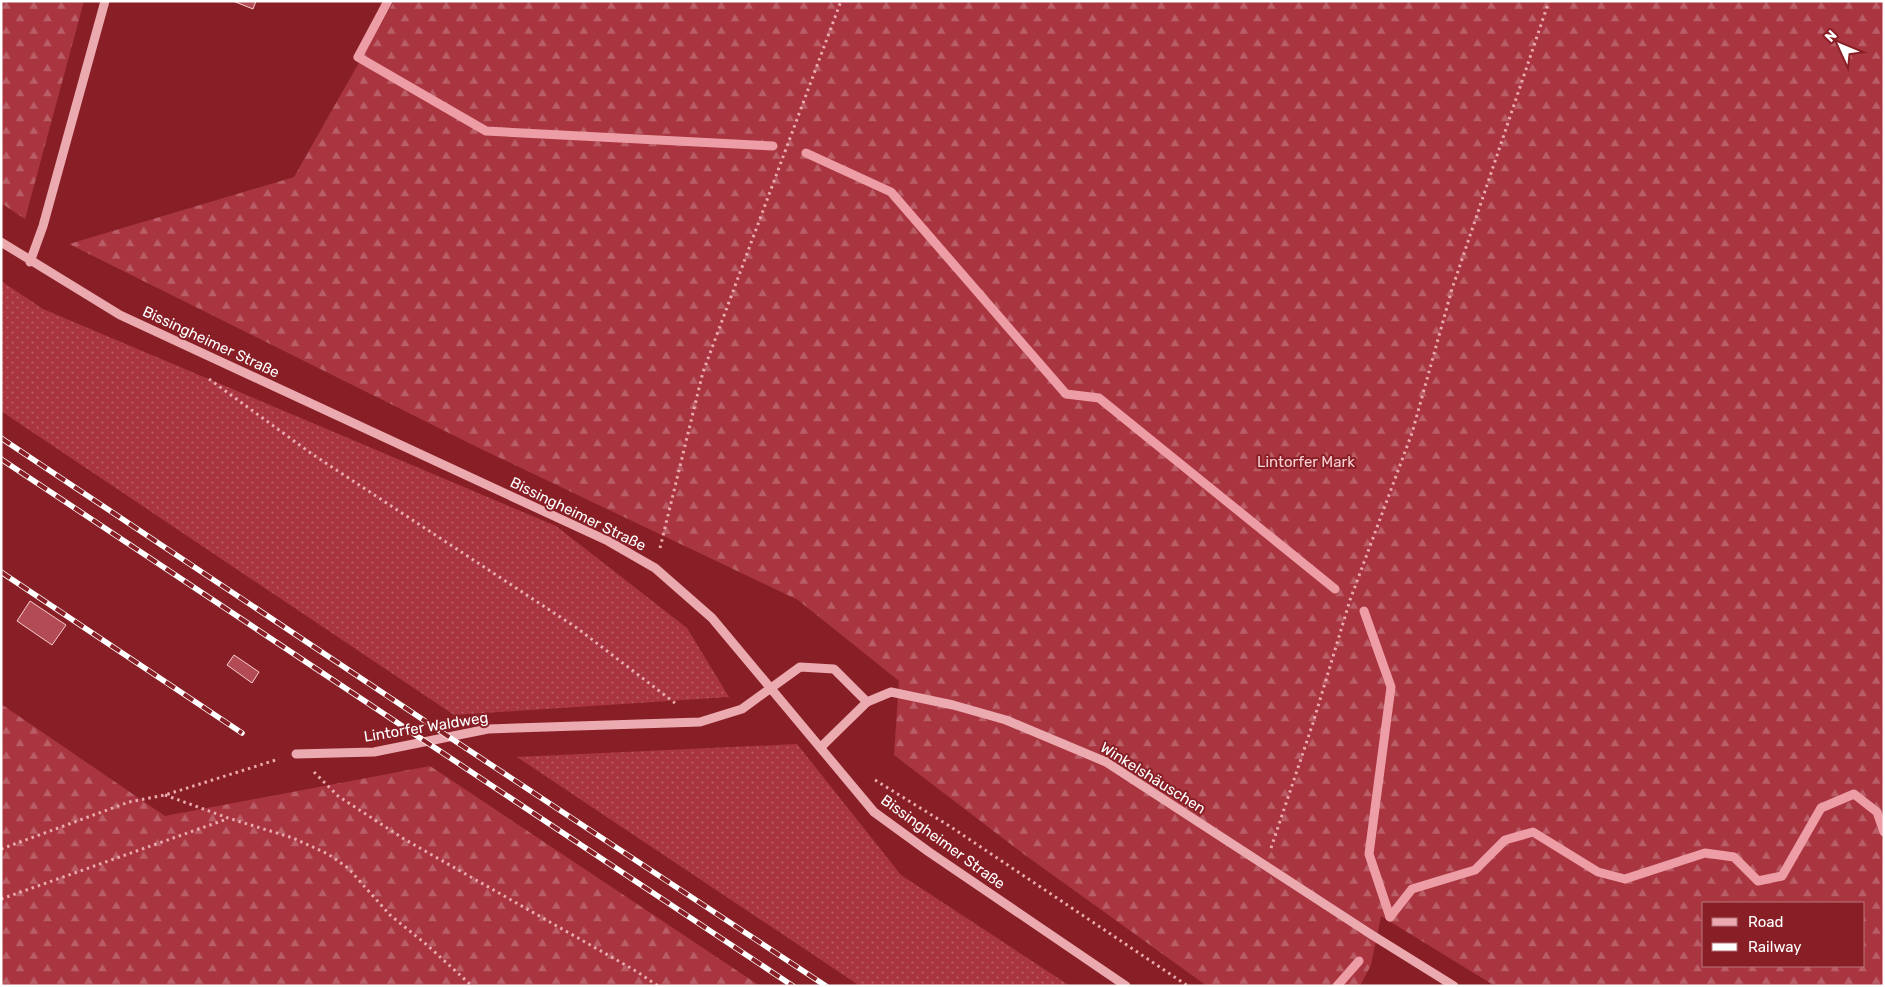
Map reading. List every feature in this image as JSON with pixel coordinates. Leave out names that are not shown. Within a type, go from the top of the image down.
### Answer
[{"type":"street","points":[[30,262],[44,226],[105,1]]},
{"type":"street","name":"Bissingheimer Straße","points":[[1,242],[30,262],[120,315],[608,541],[656,568],[712,618],[874,812],[929,852],[1126,986]]},
{"type":"street","name":"Lintorfer Waldweg","points":[[296,754],[374,752],[488,729],[700,722],[742,709],[800,667],[834,669],[867,702]]},
{"type":"street","name":"Winkelshäuschen","points":[[821,748],[867,702],[891,692],[953,705],[1006,720],[1106,762],[1454,986]]},
{"type":"path","points":[[656,568],[703,372],[842,1]]},
{"type":"path","points":[[1266,866],[1313,723],[1350,600],[1412,433],[1452,289],[1549,1]]},
{"type":"path","points":[[208,379],[312,454],[577,628],[700,722]]},
{"type":"path","points":[[1,849],[129,802],[165,795],[296,754],[338,796],[404,839],[636,971],[658,986]]},
{"type":"path","points":[[870,777],[951,827],[1188,986]]},
{"type":"path","points":[[165,795],[228,818],[293,838],[328,854],[348,868],[390,915],[427,945],[472,986]]},
{"type":"path","points":[[1,899],[228,818]]},
{"type":"green space","points":[[1,1],[84,1],[25,219],[1,203]]},
{"type":"green space","name":"Lintorfer Mark","points":[[394,1],[1884,1],[1884,986],[1495,986],[1381,916],[1371,965],[1360,986],[1207,986],[1025,855],[894,755],[899,681],[798,600],[481,449],[69,244],[294,177]]},
{"type":"green space","points":[[1,281],[43,309],[556,526],[687,628],[729,697],[454,715],[1,411]]},
{"type":"green space","points":[[1,704],[165,816],[430,766],[760,986],[1,986]]},
{"type":"green space","points":[[797,744],[901,875],[1070,986],[860,986],[517,757]]},
{"type":"building","points":[[233,1],[256,1],[253,9]]},
{"type":"building","points":[[30,601],[66,625],[52,645],[17,621]]},
{"type":"building","points":[[234,655],[259,672],[252,683],[227,665]]},
{"type":"waterway","points":[[388,1],[358,57],[486,131],[773,146]]},
{"type":"waterway","points":[[806,153],[891,192],[1066,394],[1099,398],[1335,589]]},
{"type":"waterway","points":[[1364,611],[1391,687],[1369,854],[1390,917]]},
{"type":"waterway","points":[[1390,917],[1412,889],[1475,870],[1505,840],[1533,832],[1598,872],[1625,879],[1705,853],[1734,857],[1758,881],[1782,876],[1821,808],[1854,794],[1877,812],[1884,832]]},
{"type":"waterway","points":[[1337,986],[1359,961]]},
{"type":"railway","points":[[1,438],[826,986]]},
{"type":"railway","points":[[1,459],[793,986]]},
{"type":"railway","points":[[1,572],[242,733]]}]
